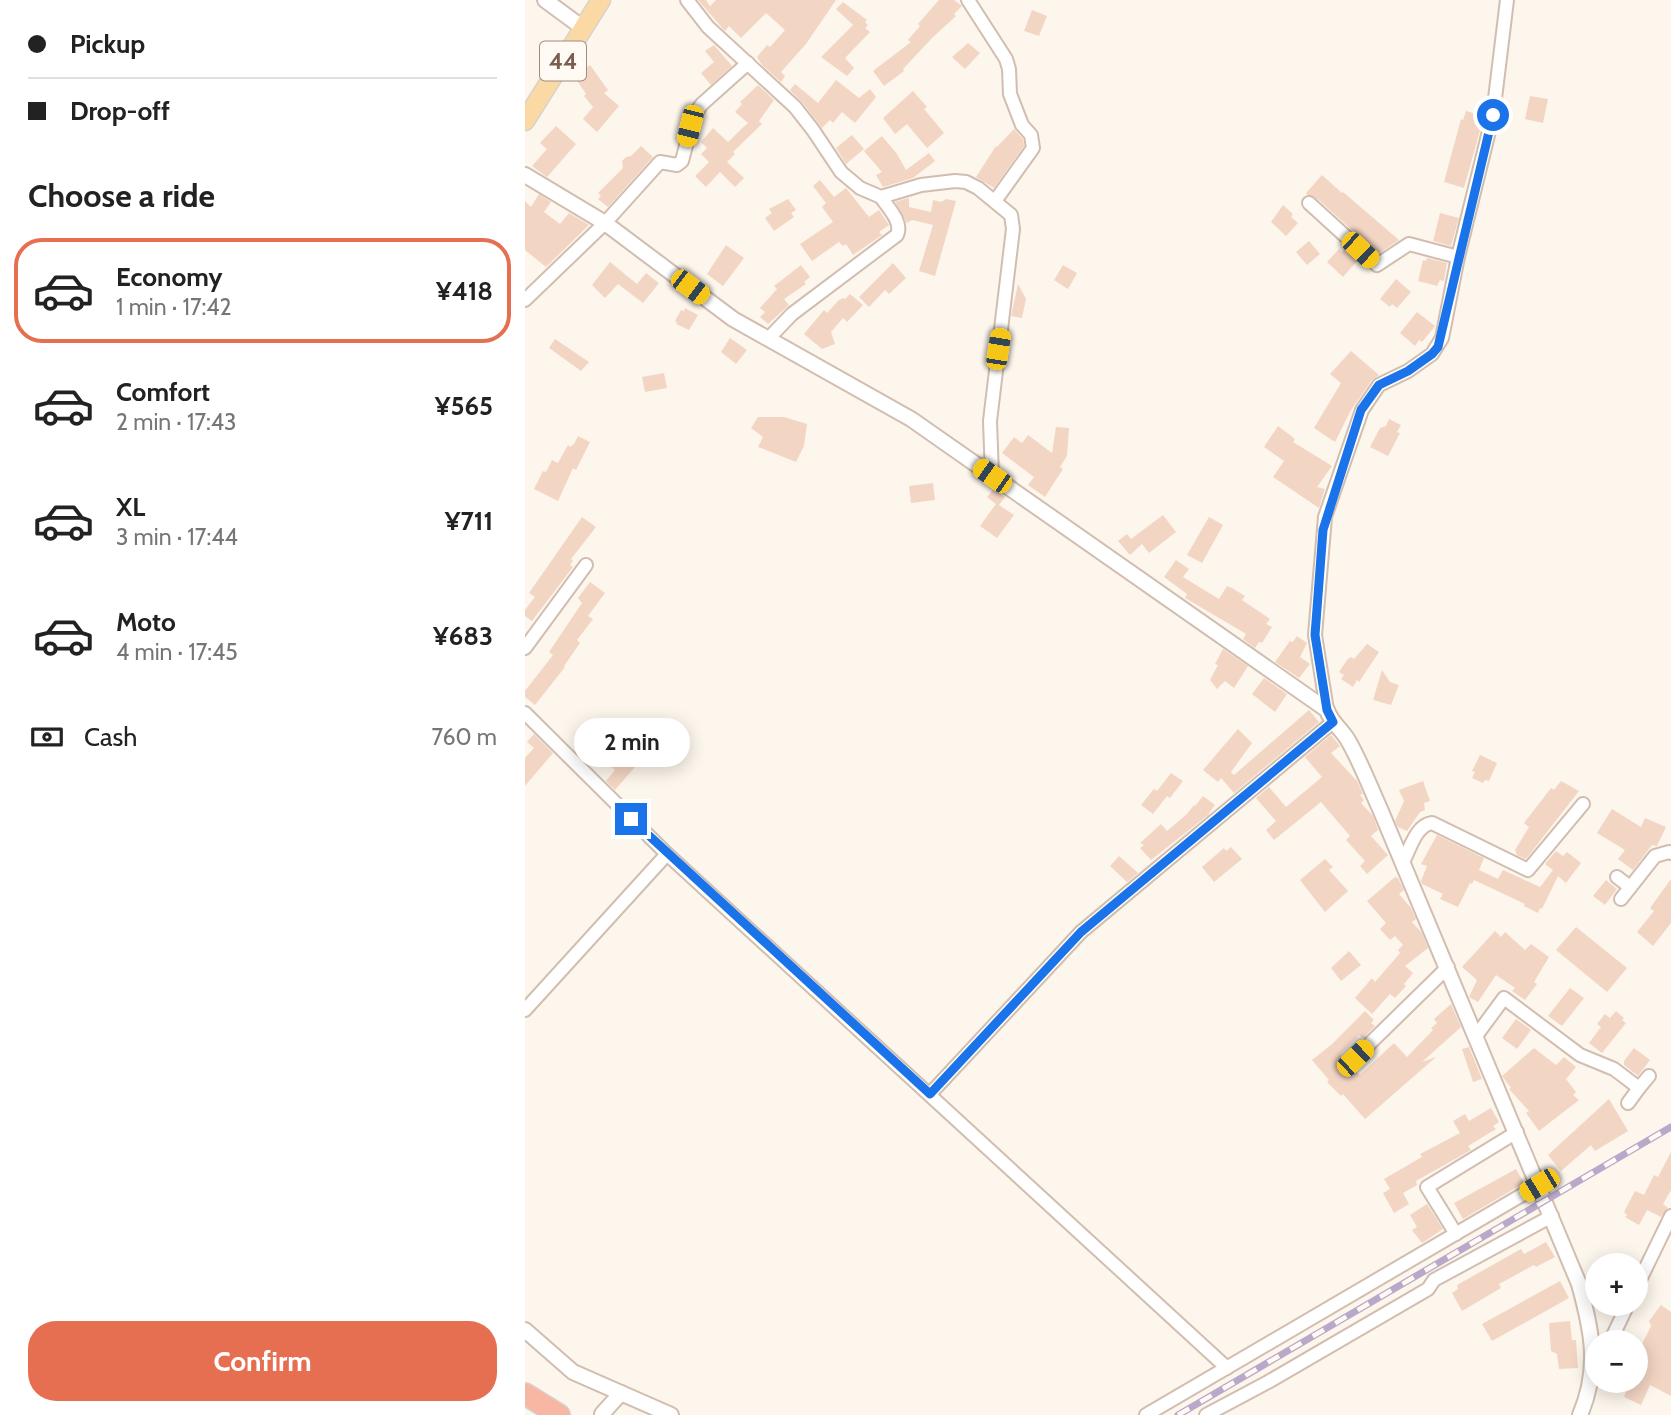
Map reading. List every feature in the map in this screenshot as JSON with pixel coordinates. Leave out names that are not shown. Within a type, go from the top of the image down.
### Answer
[{"type":"highway","points":[[525,1394],[559,1415]]},
{"type":"main road","name":"44","points":[[525,121],[601,0]]},
{"type":"street","points":[[545,0],[583,28]]},
{"type":"street","points":[[687,0],[708,27],[795,107],[841,172],[860,188],[881,197],[898,223],[897,235],[792,314],[769,338]]},
{"type":"street","points":[[968,0],[1006,59],[1010,94],[1022,125],[1033,141],[1030,155],[995,201]]},
{"type":"street","points":[[1330,716],[1315,635],[1325,517],[1361,410],[1386,380],[1408,371],[1438,347],[1493,115],[1507,0]]},
{"type":"street","points":[[525,300],[605,223],[660,162],[677,165],[681,160],[694,115],[702,104],[748,63]]},
{"type":"street","points":[[525,175],[605,223],[733,319],[911,419],[1330,716],[1350,743],[1448,967],[1579,1284],[1590,1330]]},
{"type":"street","points":[[881,197],[921,185],[955,181],[972,185],[1007,210],[1014,222],[990,421],[992,476]]},
{"type":"street","points":[[1309,203],[1377,265],[1409,244],[1458,257]]},
{"type":"street","points":[[525,648],[586,565]]},
{"type":"street","points":[[525,713],[667,854],[1227,1368]]},
{"type":"street","points":[[930,1094],[1081,932],[1330,716]]},
{"type":"street","points":[[1403,862],[1421,828],[1432,823],[1528,870],[1583,804]]},
{"type":"street","points":[[1621,899],[1655,856],[1671,853]]},
{"type":"street","points":[[525,1010],[667,854]]},
{"type":"street","points":[[1617,877],[1630,887]]},
{"type":"street","points":[[1355,1058],[1448,967]]},
{"type":"street","points":[[1476,1036],[1504,998],[1580,1055],[1614,1069],[1639,1088]]},
{"type":"street","points":[[1628,1103],[1649,1076]]},
{"type":"street","points":[[1456,1234],[1427,1187],[1517,1132]]},
{"type":"street","points":[[1146,1415],[1539,1185]]},
{"type":"street","points":[[1206,1415],[1428,1289],[1434,1280],[1552,1216]]},
{"type":"street","points":[[1648,1263],[1671,1216]]},
{"type":"street","points":[[525,1331],[564,1367],[671,1415]]},
{"type":"street","points":[[602,1415],[621,1393]]},
{"type":"street","points":[[1580,1415],[1587,1393]]},
{"type":"building","points":[[698,0],[706,0],[710,6],[716,0],[836,0],[806,44],[781,72],[785,76],[781,82],[757,57],[785,30],[766,13],[741,38],[729,26],[725,31]]},
{"type":"building","points":[[939,0],[954,0],[962,6],[954,14],[956,16],[932,38],[904,71],[884,86],[873,71],[911,42],[908,40],[920,26],[918,24]]},
{"type":"building","points":[[843,2],[867,20],[865,22],[868,25],[865,28],[870,32],[845,58],[854,68],[847,76],[821,57],[853,25],[836,9]]},
{"type":"building","points":[[1032,10],[1047,16],[1039,36],[1024,31]]},
{"type":"building","points":[[968,43],[980,53],[965,69],[952,57]]},
{"type":"building","points":[[714,45],[732,66],[711,85],[701,73],[714,62],[705,51]]},
{"type":"building","points":[[590,65],[608,90],[604,93],[619,106],[597,132],[583,119],[593,107],[574,76]]},
{"type":"building","points":[[836,80],[859,98],[870,89],[876,97],[855,123],[842,112],[833,123],[830,120],[822,128],[790,90],[795,84],[818,103]]},
{"type":"building","points":[[758,85],[774,100],[759,121],[762,124],[733,152],[735,154],[727,162],[744,178],[735,187],[720,172],[706,187],[695,176],[709,162],[701,154],[707,148],[701,142],[713,128],[728,142],[748,123],[735,112],[742,104],[740,102]]},
{"type":"building","points":[[913,91],[944,133],[927,148],[907,124],[895,134],[883,118]]},
{"type":"building","points":[[1530,96],[1548,99],[1543,123],[1525,119]]},
{"type":"building","points":[[1466,111],[1484,116],[1464,188],[1444,182],[1461,119],[1463,120]]},
{"type":"building","points":[[556,126],[576,144],[547,177],[532,166],[547,149],[540,143]]},
{"type":"building","points":[[1014,129],[1023,139],[1024,146],[994,188],[976,177],[996,146]]},
{"type":"building","points":[[852,135],[864,149],[846,164],[836,148]]},
{"type":"building","points":[[882,136],[906,170],[929,153],[935,161],[913,178],[883,187],[876,175],[882,172],[864,151]]},
{"type":"building","points":[[641,146],[653,157],[608,207],[598,199],[601,196],[598,193],[623,168],[622,161]]},
{"type":"building","points":[[1322,175],[1399,240],[1378,254],[1319,200],[1307,195]]},
{"type":"building","points":[[820,180],[834,197],[846,188],[869,217],[879,210],[889,225],[879,232],[882,235],[853,255],[846,244],[843,246],[839,242],[812,261],[800,244],[833,222],[822,207],[826,203],[813,186]]},
{"type":"building","points":[[539,194],[551,202],[544,212],[560,224],[569,213],[589,225],[546,267],[525,250],[525,201],[531,207]]},
{"type":"building","points":[[909,198],[909,207],[931,212],[933,200],[956,201],[935,276],[919,271],[933,225],[912,220],[907,223],[895,202]]},
{"type":"building","points":[[788,199],[796,210],[791,213],[794,217],[774,231],[765,218],[772,213],[769,209]]},
{"type":"building","points":[[1283,205],[1298,223],[1286,236],[1271,222]]},
{"type":"building","points":[[1440,213],[1459,218],[1451,246],[1433,241]]},
{"type":"building","points":[[1309,241],[1320,254],[1307,265],[1296,252]]},
{"type":"building","points":[[726,245],[744,258],[723,286],[707,274]]},
{"type":"building","points":[[1345,248],[1358,260],[1343,277],[1327,262],[1339,249],[1342,252]]},
{"type":"building","points":[[1427,258],[1447,263],[1444,281],[1440,280],[1437,286],[1418,281],[1423,260],[1426,261]]},
{"type":"building","points":[[610,262],[637,284],[646,273],[659,283],[643,303],[618,284],[605,298],[592,285]]},
{"type":"building","points":[[893,263],[906,278],[889,294],[885,290],[869,307],[859,297]]},
{"type":"building","points":[[801,265],[810,277],[804,282],[806,284],[784,299],[789,305],[768,324],[760,317],[765,312],[760,308],[777,289],[774,286]]},
{"type":"building","points":[[1063,265],[1077,273],[1068,289],[1054,280]]},
{"type":"building","points":[[1396,279],[1411,292],[1397,308],[1392,304],[1390,307],[1380,299]]},
{"type":"building","points":[[1018,284],[1026,299],[1022,318],[1011,316]]},
{"type":"building","points":[[850,294],[863,305],[847,322],[843,318],[831,332],[835,344],[822,349],[804,334],[824,310],[827,313],[839,300]]},
{"type":"building","points":[[685,308],[698,315],[689,330],[675,321]]},
{"type":"building","points":[[1417,312],[1435,326],[1422,342],[1419,340],[1415,346],[1400,333]]},
{"type":"building","points":[[730,338],[747,350],[736,364],[721,352]]},
{"type":"building","points":[[555,339],[589,362],[581,371],[549,348]]},
{"type":"building","points":[[1351,351],[1379,375],[1372,380],[1351,410],[1335,442],[1314,428],[1341,383],[1330,374]]},
{"type":"building","points":[[664,373],[667,388],[645,392],[642,377]]},
{"type":"building","points":[[758,417],[784,417],[807,424],[804,446],[796,462],[758,447],[763,437],[751,428]]},
{"type":"building","points":[[1389,419],[1401,425],[1397,432],[1400,433],[1388,456],[1370,447],[1380,428],[1386,426]]},
{"type":"building","points":[[1278,426],[1295,439],[1293,442],[1332,466],[1317,487],[1325,489],[1319,508],[1273,477],[1284,461],[1264,447]]},
{"type":"building","points":[[1056,427],[1069,428],[1067,456],[1060,467],[1063,469],[1045,497],[1028,485],[1034,477],[1002,453],[1014,437],[1022,443],[1028,435],[1052,453]]},
{"type":"building","points":[[578,436],[590,442],[576,470],[573,468],[558,501],[534,489],[552,460],[558,463],[568,445],[570,447],[574,444]]},
{"type":"building","points":[[933,483],[935,500],[911,503],[909,486]]},
{"type":"building","points":[[994,489],[1005,497],[999,505],[1014,515],[997,538],[980,526],[996,504],[987,497]]},
{"type":"building","points":[[1163,515],[1176,532],[1149,553],[1142,544],[1130,555],[1118,541],[1127,534],[1131,539]]},
{"type":"building","points":[[582,517],[596,527],[571,559],[573,561],[570,565],[573,567],[532,621],[525,616],[525,610],[535,597],[529,593]]},
{"type":"building","points":[[1209,517],[1223,525],[1202,563],[1187,555]]},
{"type":"building","points":[[1176,560],[1189,569],[1183,577],[1219,599],[1227,586],[1232,588],[1245,596],[1242,600],[1270,619],[1266,624],[1272,627],[1262,643],[1259,642],[1255,648],[1243,639],[1246,634],[1185,598],[1187,594],[1164,577]]},
{"type":"building","points":[[590,582],[605,593],[588,616],[593,619],[577,640],[580,643],[565,667],[535,705],[525,697],[525,691],[553,655],[549,652],[582,603],[578,598]]},
{"type":"building","points":[[1297,636],[1307,643],[1300,657],[1310,664],[1299,678],[1275,662],[1290,641],[1293,642]]},
{"type":"building","points":[[1367,644],[1379,652],[1353,687],[1341,679],[1344,675],[1339,672],[1347,660],[1351,657],[1354,659]]},
{"type":"building","points":[[1223,649],[1248,666],[1234,688],[1225,681],[1217,689],[1210,680]]},
{"type":"building","points":[[1382,670],[1390,682],[1399,685],[1391,705],[1373,700]]},
{"type":"building","points":[[1264,678],[1287,694],[1275,712],[1252,694]]},
{"type":"building","points":[[1309,710],[1319,722],[1234,793],[1221,778],[1218,782],[1203,770],[1238,729],[1252,743],[1231,772],[1234,775]]},
{"type":"building","points":[[648,730],[659,739],[615,790],[606,781],[615,770],[607,763],[630,737],[637,743]]},
{"type":"building","points":[[534,734],[553,753],[525,786],[525,758],[534,748],[527,742]]},
{"type":"building","points":[[1331,735],[1340,746],[1331,753],[1357,781],[1363,794],[1360,795],[1364,800],[1361,803],[1373,816],[1378,830],[1371,836],[1388,855],[1367,874],[1360,866],[1365,861],[1346,840],[1350,836],[1321,802],[1274,840],[1266,830],[1276,821],[1256,798],[1269,787],[1286,807],[1322,777],[1305,757]]},
{"type":"building","points":[[1480,755],[1497,763],[1489,781],[1485,780],[1483,783],[1472,778],[1475,772],[1472,771]]},
{"type":"building","points":[[1171,773],[1183,781],[1153,814],[1141,805]]},
{"type":"building","points":[[1423,781],[1430,801],[1424,803],[1425,810],[1420,812],[1407,831],[1398,827],[1395,821],[1404,801],[1399,790]]},
{"type":"building","points":[[1561,781],[1579,791],[1526,859],[1517,855],[1515,850],[1529,827],[1524,823],[1551,788],[1554,790]]},
{"type":"building","points":[[1203,796],[1215,805],[1208,815],[1151,860],[1140,848],[1144,845],[1140,843],[1161,824],[1167,831]]},
{"type":"building","points":[[1612,809],[1641,827],[1645,818],[1666,827],[1657,846],[1652,845],[1633,870],[1618,859],[1625,850],[1597,833]]},
{"type":"building","points":[[1437,835],[1484,858],[1479,870],[1498,879],[1503,870],[1540,887],[1553,870],[1545,864],[1556,851],[1563,856],[1567,852],[1581,863],[1566,883],[1558,876],[1538,913],[1474,880],[1458,907],[1440,899],[1443,894],[1421,881],[1427,866],[1421,864]]},
{"type":"building","points":[[1231,847],[1242,859],[1214,882],[1202,867],[1224,848],[1226,851]]},
{"type":"building","points":[[1119,856],[1138,873],[1127,882],[1110,866]]},
{"type":"building","points":[[1325,859],[1333,867],[1329,870],[1348,891],[1325,912],[1300,880]]},
{"type":"building","points":[[1395,877],[1404,890],[1399,894],[1416,919],[1412,922],[1422,933],[1428,948],[1405,966],[1413,973],[1404,984],[1406,986],[1395,998],[1390,994],[1372,1014],[1355,998],[1372,978],[1375,982],[1400,953],[1398,950],[1403,945],[1395,936],[1390,940],[1380,929],[1386,923],[1367,901]]},
{"type":"building","points":[[1671,879],[1671,923],[1653,946],[1637,932],[1654,911],[1650,908]]},
{"type":"building","points":[[1606,880],[1617,889],[1605,905],[1593,896]]},
{"type":"building","points":[[1576,927],[1627,968],[1607,992],[1556,950]]},
{"type":"building","points":[[1495,931],[1501,937],[1505,932],[1525,950],[1531,944],[1549,957],[1534,982],[1537,984],[1525,1000],[1512,991],[1515,988],[1496,975],[1478,1002],[1469,997],[1477,980],[1462,967]]},
{"type":"building","points":[[1349,951],[1361,965],[1341,981],[1331,968]]},
{"type":"building","points":[[1570,988],[1584,998],[1562,1026],[1548,1016]]},
{"type":"building","points":[[1451,1004],[1461,1027],[1422,1062],[1436,1057],[1365,1119],[1343,1094],[1341,1096],[1327,1082],[1329,1080],[1312,1060],[1365,1011],[1374,1020],[1371,1023],[1375,1026],[1363,1038],[1359,1035],[1340,1054],[1348,1064],[1360,1075],[1394,1043],[1407,1057],[1433,1030],[1431,1028],[1437,1023],[1434,1019]]},
{"type":"building","points":[[1616,1011],[1626,1023],[1602,1053],[1589,1043],[1601,1027],[1597,1024],[1605,1014],[1610,1018]]},
{"type":"building","points":[[1516,1019],[1531,1030],[1517,1049],[1502,1038]]},
{"type":"building","points":[[1469,1047],[1482,1079],[1473,1082],[1462,1049]]},
{"type":"building","points":[[1534,1048],[1556,1065],[1564,1057],[1576,1067],[1566,1079],[1576,1092],[1573,1095],[1579,1100],[1539,1131],[1526,1113],[1529,1111],[1509,1089],[1511,1088],[1502,1076]]},
{"type":"building","points":[[1634,1048],[1650,1060],[1638,1076],[1624,1065]]},
{"type":"building","points":[[1609,1099],[1628,1131],[1595,1151],[1591,1145],[1561,1171],[1548,1155]]},
{"type":"building","points":[[1491,1108],[1499,1122],[1493,1126],[1496,1129],[1468,1146],[1471,1150],[1416,1181],[1417,1185],[1403,1193],[1409,1204],[1394,1213],[1383,1193],[1390,1189],[1384,1179],[1422,1157],[1420,1154],[1460,1133],[1453,1121],[1465,1114],[1469,1121]]},
{"type":"building","points":[[1671,1152],[1671,1190],[1663,1204],[1668,1208],[1661,1217],[1647,1210],[1639,1225],[1625,1217],[1627,1215],[1624,1212],[1635,1191],[1644,1195],[1654,1175],[1658,1177]]},
{"type":"building","points":[[1516,1169],[1524,1183],[1463,1219],[1454,1203]]},
{"type":"building","points":[[1427,1204],[1443,1229],[1422,1243],[1412,1230],[1417,1227],[1410,1215]]},
{"type":"building","points":[[1546,1242],[1555,1257],[1499,1284],[1501,1288],[1462,1311],[1452,1293],[1458,1289],[1457,1285],[1521,1249],[1524,1254]]},
{"type":"building","points":[[1560,1281],[1569,1298],[1492,1341],[1482,1324]]},
{"type":"building","points":[[1661,1305],[1671,1312],[1671,1396],[1650,1385],[1648,1389],[1649,1321]]},
{"type":"building","points":[[1570,1321],[1572,1340],[1576,1340],[1578,1368],[1559,1369],[1557,1354],[1551,1351],[1549,1323]]},
{"type":"building","points":[[1626,1393],[1646,1393],[1641,1405],[1624,1397]]},
{"type":"railway","points":[[1178,1415],[1671,1127]]},
{"type":"route","points":[[631,819],[930,1094],[1081,932],[1333,722],[1327,710],[1315,635],[1325,517],[1361,410],[1379,385],[1408,371],[1432,354],[1442,338],[1458,257],[1493,115]]}]
